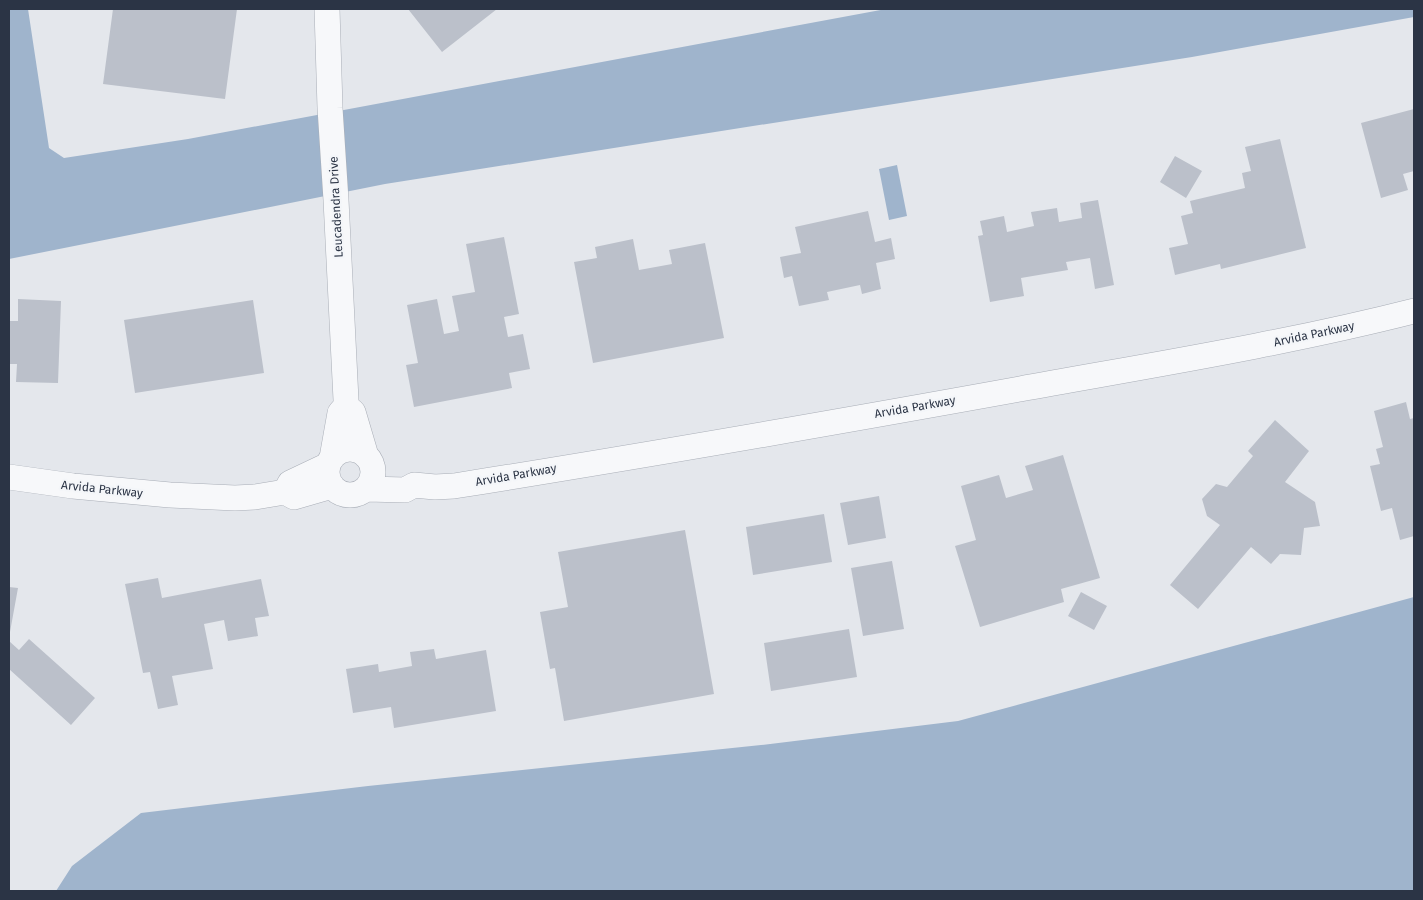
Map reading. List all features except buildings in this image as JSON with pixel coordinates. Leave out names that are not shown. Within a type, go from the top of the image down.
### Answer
[{"type":"street","name":"Leucadendra Drive","points":[[327,9],[329,99],[346,406],[353,412],[368,470]]},
{"type":"street","name":"Arvida Parkway","points":[[368,470],[358,494],[348,495],[338,492],[331,470],[338,453],[348,449],[358,450],[368,470],[405,490],[414,485],[454,486],[904,410],[1243,349],[1414,311]]},
{"type":"street","name":"Leucadendra Drive","points":[[331,470],[340,412],[346,406]]},
{"type":"street","name":"Arvida Parkway","points":[[9,477],[91,488],[219,498],[255,497],[285,492],[290,483],[331,470]]},
{"type":"water","points":[[9,9],[28,9],[49,148],[64,158],[188,139],[886,9],[1414,9],[1414,17],[1192,57],[385,184],[9,259]]},
{"type":"water","points":[[897,165],[907,216],[889,220],[879,169]]},
{"type":"water","points":[[1414,597],[1414,891],[56,891],[72,866],[141,813],[368,786],[761,745],[958,721]]}]
